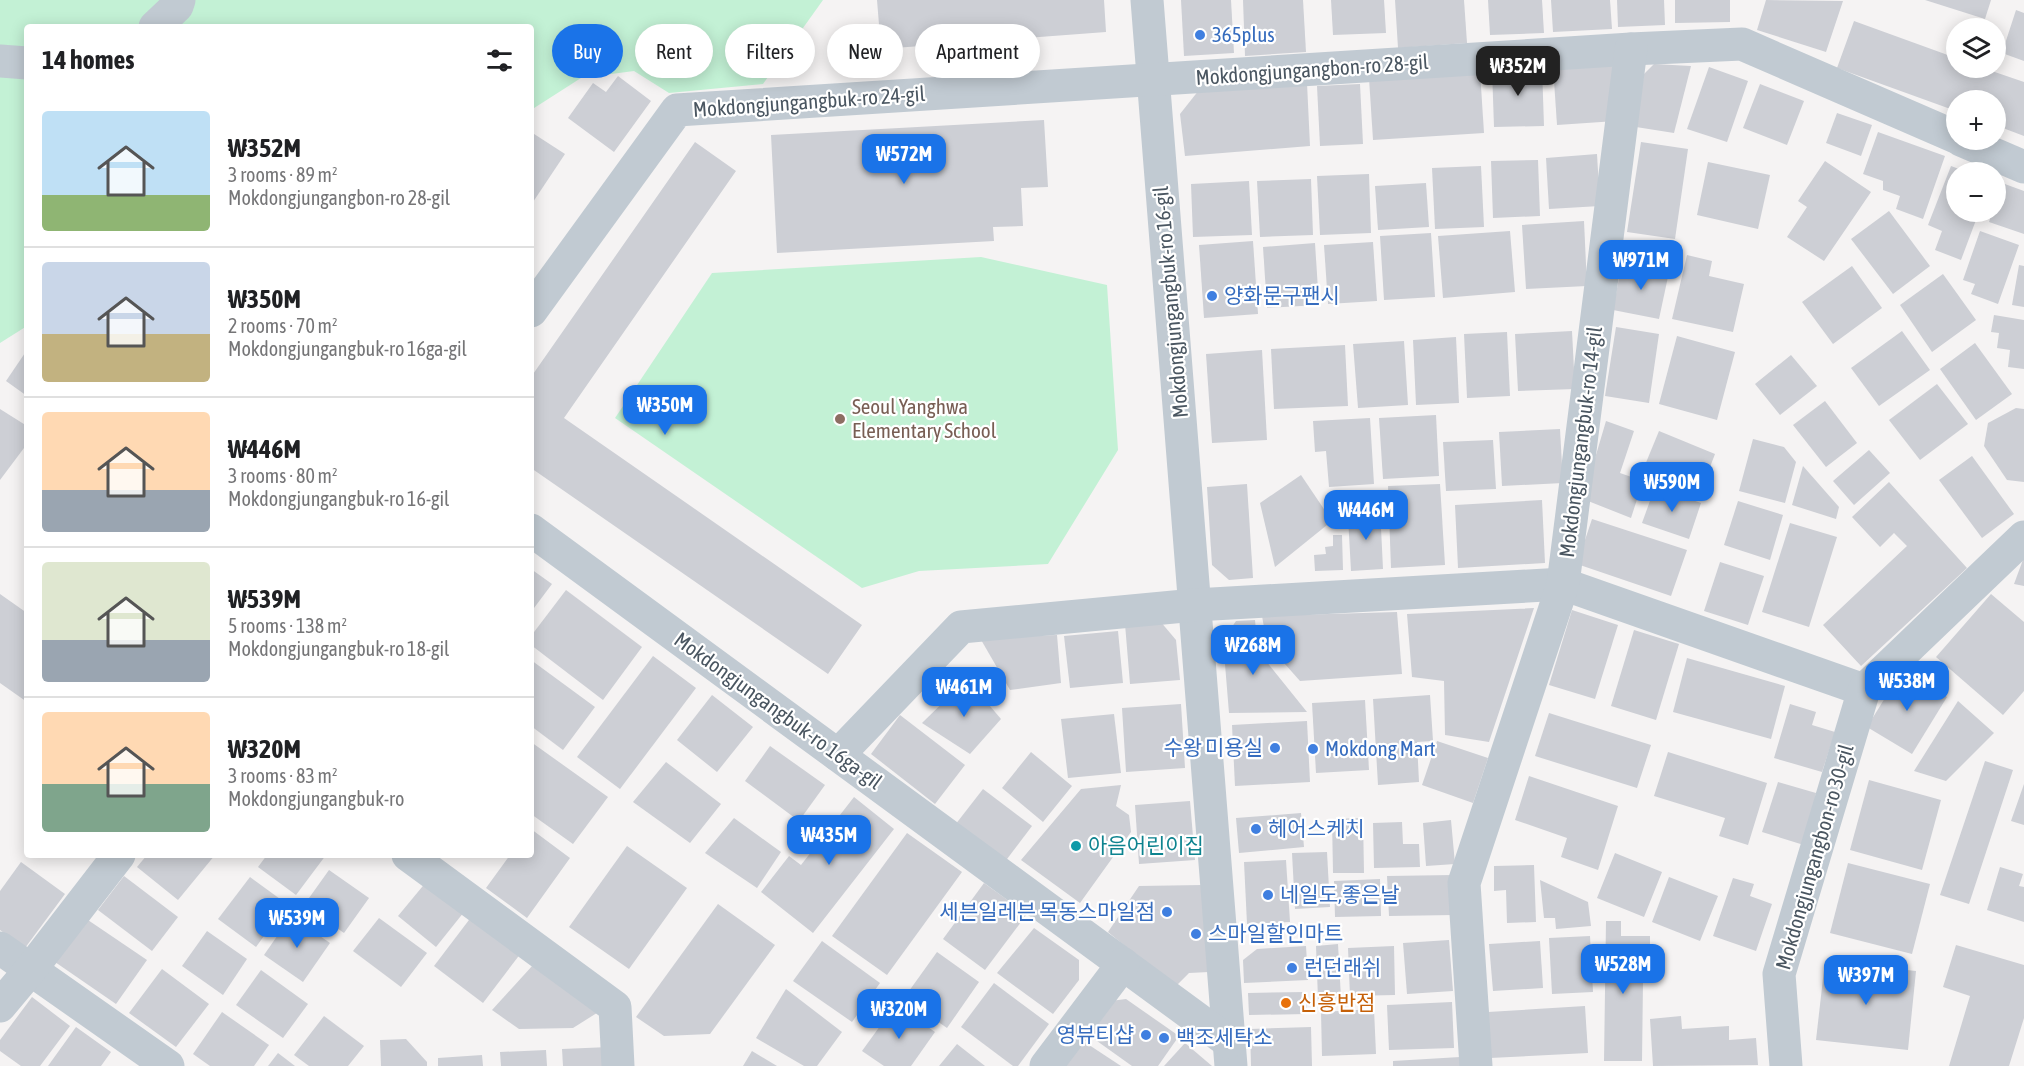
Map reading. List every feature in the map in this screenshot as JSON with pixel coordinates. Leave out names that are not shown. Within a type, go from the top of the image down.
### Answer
[{"type":"street","points":[[158,24],[177,6],[179,0]]},
{"type":"street","name":"Mokdongjungangbuk-ro 16-gil","points":[[1147,0],[1230,1054]]},
{"type":"street","name":"Mokdongjungangbon-ro 28-gil","points":[[1153,80],[1631,49],[1742,45],[1946,133]]},
{"type":"street","name":"Mokdongjungangbuk-ro 14-gil","points":[[1476,1066],[1464,883],[1563,584],[1631,49]]},
{"type":"street","points":[[0,61],[24,63]]},
{"type":"street","name":"Mokdongjungangbuk-ro 24-gil","points":[[534,307],[677,110],[1153,80]]},
{"type":"street","points":[[1984,150],[2024,167]]},
{"type":"street","name":"Mokdongjungangbuk-ro 16ga-gil","points":[[534,532],[1123,964],[1230,1054]]},
{"type":"street","name":"Mokdongjungangbon-ro 30-gil","points":[[1786,1066],[1779,974],[1864,690],[2024,537]]},
{"type":"street","points":[[838,754],[961,627],[1195,605],[1563,584]]},
{"type":"street","name":"Mokdongjungangbuk-ro 14-gil","points":[[1563,584],[1864,690]]},
{"type":"street","points":[[0,1006],[117,858]]},
{"type":"street","points":[[412,858],[615,1007],[618,1066]]},
{"type":"street","points":[[0,948],[168,1066]]},
{"type":"street","points":[[1046,1066],[1123,964]]},
{"type":"green space","points":[[0,0],[823,0],[806,24],[725,24],[725,78],[767,78],[763,84],[669,93],[645,78],[713,78],[713,24],[635,24],[635,72],[623,72],[623,24],[552,24],[552,78],[581,78],[534,108],[534,24],[24,24],[24,328],[0,343]]},
{"type":"green space","points":[[981,257],[1107,285],[1118,450],[1048,564],[919,571],[862,588],[615,418],[712,273]]},
{"type":"building","points":[[877,0],[1104,0],[1106,32],[1040,37],[1040,24],[915,24],[915,46],[903,47],[903,24],[879,24]]},
{"type":"building","points":[[1181,0],[1231,0],[1234,53],[1184,56]]},
{"type":"building","points":[[1243,0],[1303,0],[1306,52],[1245,56]]},
{"type":"building","points":[[1331,0],[1384,0],[1386,33],[1333,35]]},
{"type":"building","points":[[1395,0],[1464,0],[1467,43],[1398,48]]},
{"type":"building","points":[[1488,0],[1542,0],[1544,33],[1490,35]]},
{"type":"building","points":[[1551,0],[1610,0],[1612,29],[1553,32]]},
{"type":"building","points":[[1617,0],[1664,0],[1665,25],[1618,27]]},
{"type":"building","points":[[1675,0],[1730,0],[1730,22],[1675,23]]},
{"type":"building","points":[[1766,0],[1843,1],[1826,52],[1757,30]]},
{"type":"building","points":[[1925,0],[1991,0],[1985,18]]},
{"type":"building","points":[[2016,10],[2024,13],[2024,61],[2006,54],[2006,41]]},
{"type":"building","points":[[1854,21],[1946,54],[1946,78],[2006,78],[2006,76],[2024,82],[2024,136],[2006,129],[2006,90],[1946,90],[1946,107],[1837,68]]},
{"type":"building","points":[[1612,63],[1616,121],[1557,125],[1553,66]]},
{"type":"building","points":[[1654,64],[1691,66],[1674,133],[1636,127],[1644,74]]},
{"type":"building","points":[[1542,67],[1544,126],[1494,127],[1492,69]]},
{"type":"building","points":[[1709,67],[1748,81],[1727,142],[1687,129]]},
{"type":"building","points":[[1480,71],[1484,133],[1373,140],[1369,78]]},
{"type":"building","points":[[616,78],[621,78],[651,101],[614,152],[568,118],[593,83],[606,92]]},
{"type":"building","points":[[1307,83],[1310,146],[1185,156],[1180,114],[1199,90]]},
{"type":"building","points":[[1360,84],[1363,144],[1320,146],[1317,86]]},
{"type":"building","points":[[1760,84],[1804,101],[1787,145],[1743,128]]},
{"type":"building","points":[[1837,113],[1872,125],[1861,156],[1826,143]]},
{"type":"building","points":[[1044,120],[1048,187],[1021,188],[1023,226],[993,227],[994,241],[777,253],[771,135]]},
{"type":"building","points":[[1878,132],[1945,156],[1923,219],[1896,209],[1900,196],[1883,190],[1883,181],[1863,174]]},
{"type":"building","points":[[534,134],[565,154],[534,200]]},
{"type":"building","points":[[695,142],[736,171],[564,418],[862,625],[828,674],[534,470],[534,373]]},
{"type":"building","points":[[1641,142],[1688,149],[1675,239],[1627,232]]},
{"type":"building","points":[[1597,154],[1600,206],[1549,209],[1546,158]]},
{"type":"building","points":[[1538,160],[1540,216],[1493,218],[1491,161]]},
{"type":"building","points":[[1825,161],[1871,192],[1824,261],[1787,237],[1807,207],[1798,201]]},
{"type":"building","points":[[1708,162],[1770,175],[1758,229],[1697,215]]},
{"type":"building","points":[[1481,166],[1484,227],[1435,229],[1432,168]]},
{"type":"building","points":[[1369,174],[1371,233],[1320,235],[1317,176]]},
{"type":"building","points":[[1311,179],[1313,235],[1260,237],[1257,181]]},
{"type":"building","points":[[1946,179],[1946,222],[1975,222],[1961,260],[1935,250],[1942,231],[1928,225]]},
{"type":"building","points":[[1249,181],[1252,235],[1193,237],[1191,184]]},
{"type":"building","points":[[1426,183],[1429,227],[1378,230],[1375,186]]},
{"type":"building","points":[[2006,184],[2024,191],[2024,234],[1989,222],[2006,222]]},
{"type":"building","points":[[1889,211],[1930,266],[1893,294],[1851,239]]},
{"type":"building","points":[[1584,221],[1587,286],[1526,289],[1522,225]]},
{"type":"building","points":[[1510,231],[1515,292],[1443,298],[1438,236]]},
{"type":"building","points":[[1980,231],[2019,245],[1998,304],[1971,294],[1975,284],[1963,280]]},
{"type":"building","points":[[1431,233],[1435,297],[1384,300],[1380,236]]},
{"type":"building","points":[[1253,241],[1258,314],[1204,318],[1199,245]]},
{"type":"building","points":[[1373,242],[1377,301],[1328,304],[1324,245]]},
{"type":"building","points":[[1315,243],[1319,305],[1267,308],[1263,247]]},
{"type":"building","points":[[1687,255],[1712,261],[1709,276],[1744,284],[1733,332],[1672,319]]},
{"type":"building","points":[[1622,262],[1669,272],[1659,319],[1613,310]]},
{"type":"building","points":[[2019,265],[2024,266],[2024,307],[2012,305]]},
{"type":"building","points":[[1852,266],[1882,308],[1833,344],[1802,302]]},
{"type":"building","points":[[1943,274],[1976,320],[1932,352],[1900,305]]},
{"type":"building","points":[[1994,315],[2024,320],[2024,369],[2008,367],[2010,350],[1997,348],[1999,333],[1991,332]]},
{"type":"building","points":[[1616,327],[1659,334],[1649,403],[1605,396]]},
{"type":"building","points":[[1572,331],[1575,389],[1518,391],[1515,334]]},
{"type":"building","points":[[1902,331],[1930,370],[1879,406],[1851,368]]},
{"type":"building","points":[[1507,332],[1510,396],[1467,398],[1464,334]]},
{"type":"building","points":[[1677,336],[1735,352],[1717,420],[1659,404]]},
{"type":"building","points":[[1456,337],[1459,403],[1416,405],[1413,340]]},
{"type":"building","points":[[1404,341],[1408,405],[1358,408],[1353,344]]},
{"type":"building","points":[[1975,343],[2012,394],[1976,420],[1940,369]]},
{"type":"building","points":[[1345,345],[1348,406],[1274,409],[1271,349]]},
{"type":"building","points":[[1262,350],[1267,440],[1212,443],[1206,354]]},
{"type":"building","points":[[24,354],[24,394],[6,381]]},
{"type":"building","points":[[1791,355],[1817,386],[1780,415],[1755,384]]},
{"type":"building","points":[[1937,384],[1968,424],[1920,460],[1889,420]]},
{"type":"building","points":[[1825,401],[1857,443],[1826,467],[1793,425]]},
{"type":"building","points":[[2016,408],[2024,409],[2024,482],[2007,480],[1984,446],[1988,423]]},
{"type":"building","points":[[0,409],[24,424],[24,448],[0,480]]},
{"type":"building","points":[[1436,415],[1439,476],[1383,479],[1379,418]]},
{"type":"building","points":[[1370,418],[1374,484],[1329,487],[1326,451],[1315,452],[1313,421]]},
{"type":"building","points":[[1606,421],[1634,431],[1620,473],[1643,481],[1631,518],[1583,499]]},
{"type":"building","points":[[1560,429],[1563,483],[1502,486],[1499,432]]},
{"type":"building","points":[[1659,431],[1715,454],[1702,488],[1645,465]]},
{"type":"building","points":[[1753,439],[1784,447],[1796,462],[1785,503],[1739,491]]},
{"type":"building","points":[[1493,440],[1496,489],[1446,491],[1443,442]]},
{"type":"building","points":[[1869,450],[1890,473],[1854,505],[1833,481]]},
{"type":"building","points":[[1972,456],[2014,514],[1982,538],[1939,480]]},
{"type":"building","points":[[1803,466],[1839,507],[1836,519],[1792,505]]},
{"type":"building","points":[[1301,475],[1332,521],[1275,567],[1260,503]]},
{"type":"building","points":[[1889,482],[1967,568],[1861,666],[1823,625],[1907,546],[1894,533],[1880,547],[1852,517]]},
{"type":"building","points":[[1247,484],[1253,578],[1229,580],[1212,565],[1207,487]]},
{"type":"building","points":[[1440,484],[1445,565],[1391,568],[1388,486]]},
{"type":"building","points":[[1655,487],[1701,503],[1689,539],[1642,523]]},
{"type":"building","points":[[1542,500],[1545,563],[1458,568],[1455,505]]},
{"type":"building","points":[[1738,501],[1783,515],[1770,560],[1724,545]]},
{"type":"building","points":[[1380,507],[1383,569],[1351,571],[1348,517],[1363,517],[1362,508]]},
{"type":"building","points":[[1592,519],[1687,550],[1671,596],[1577,564]]},
{"type":"building","points":[[1790,523],[1837,537],[1809,627],[1762,612]]},
{"type":"building","points":[[1333,535],[1342,535],[1343,570],[1315,571],[1314,555],[1326,554],[1325,547],[1333,546]]},
{"type":"building","points":[[2024,557],[2024,586],[2014,584]]},
{"type":"building","points":[[1720,562],[1764,576],[1748,625],[1704,611]]},
{"type":"building","points":[[534,571],[552,584],[534,608]]},
{"type":"building","points":[[566,590],[642,647],[603,700],[534,647],[534,632]]},
{"type":"building","points":[[0,594],[24,611],[24,700],[0,683]]},
{"type":"building","points":[[1991,594],[2024,622],[2024,691],[2003,715],[1936,657]]},
{"type":"building","points":[[1534,608],[1489,742],[1445,735],[1444,681],[1412,677],[1407,614]]},
{"type":"building","points":[[1572,610],[1618,625],[1595,699],[1549,685]]},
{"type":"building","points":[[1397,612],[1402,674],[1300,681],[1267,644],[1262,616]]},
{"type":"building","points":[[1255,620],[1258,651],[1307,712],[1229,713],[1223,640],[1236,621]]},
{"type":"building","points":[[1160,621],[1176,640],[1180,680],[1130,684],[1125,624]]},
{"type":"building","points":[[1634,630],[1679,644],[1656,720],[1611,706]]},
{"type":"building","points":[[1118,631],[1123,683],[1070,688],[1064,636]]},
{"type":"building","points":[[1057,635],[1061,683],[1010,690],[980,638]]},
{"type":"building","points":[[653,656],[696,688],[620,789],[577,757]]},
{"type":"building","points":[[1687,658],[1785,686],[1771,739],[1673,712]]},
{"type":"building","points":[[534,662],[595,707],[563,750],[534,728]]},
{"type":"building","points":[[1903,669],[1947,697],[1912,754],[1867,727]]},
{"type":"building","points":[[967,679],[1001,719],[970,754],[922,723]]},
{"type":"building","points":[[712,695],[753,727],[717,772],[677,740]]},
{"type":"building","points":[[1430,695],[1433,741],[1417,742],[1419,782],[1378,785],[1373,699]]},
{"type":"building","points":[[1365,700],[1369,770],[1316,773],[1312,703]]},
{"type":"building","points":[[1958,701],[1994,733],[1946,781],[1914,771]]},
{"type":"building","points":[[1181,704],[1185,768],[1126,772],[1122,708]]},
{"type":"building","points":[[1790,704],[1816,712],[1812,725],[1835,732],[1822,772],[1774,758]]},
{"type":"building","points":[[1549,713],[1651,745],[1637,788],[1535,756]]},
{"type":"building","points":[[1114,714],[1121,773],[1068,778],[1061,719]]},
{"type":"building","points":[[900,715],[965,765],[935,804],[871,754]]},
{"type":"building","points":[[1307,721],[1310,782],[1235,786],[1232,725]]},
{"type":"building","points":[[1437,741],[1488,758],[1473,803],[1422,785]]},
{"type":"building","points":[[534,744],[608,797],[573,844],[534,816]]},
{"type":"building","points":[[770,746],[825,785],[799,821],[745,781]]},
{"type":"building","points":[[1031,752],[1072,786],[1043,822],[1002,788]]},
{"type":"building","points":[[1668,752],[1767,783],[1748,845],[1719,836],[1725,818],[1654,796]]},
{"type":"building","points":[[1985,761],[2013,770],[1969,904],[1940,895]]},
{"type":"building","points":[[666,762],[721,804],[690,843],[633,802]]},
{"type":"building","points":[[1529,776],[1618,806],[1598,870],[1561,857],[1567,838],[1515,820]]},
{"type":"building","points":[[1869,780],[1941,800],[1922,870],[1850,850]]},
{"type":"building","points":[[1778,782],[1816,793],[1807,846],[1762,832]]},
{"type":"building","points":[[2024,784],[2024,825],[2011,821]]},
{"type":"building","name":"아음어린이집","points":[[1121,785],[1116,806],[1129,815],[1131,832],[1080,903],[1021,860],[1081,789]]},
{"type":"building","points":[[983,789],[1032,826],[1004,863],[955,825]]},
{"type":"building","points":[[854,797],[894,829],[813,933],[761,892],[789,856],[801,865]]},
{"type":"building","points":[[1190,801],[1195,860],[1139,864],[1135,805]]},
{"type":"building","points":[[1301,813],[1304,847],[1239,853],[1236,818]]},
{"type":"building","points":[[734,818],[781,852],[757,888],[705,853]]},
{"type":"building","points":[[1363,818],[1364,873],[1333,873],[1332,819]]},
{"type":"building","points":[[1451,820],[1455,864],[1426,866],[1423,823]]},
{"type":"building","points":[[1402,822],[1403,844],[1419,844],[1420,867],[1374,868],[1373,823]]},
{"type":"building","points":[[534,831],[570,858],[527,918],[486,888],[508,858],[534,858]]},
{"type":"building","points":[[907,833],[962,872],[887,975],[832,936]]},
{"type":"building","points":[[627,846],[687,888],[629,969],[569,927]]},
{"type":"building","points":[[1327,852],[1330,907],[1295,909],[1292,853]]},
{"type":"building","points":[[1615,853],[1662,872],[1644,917],[1597,898]]},
{"type":"building","points":[[144,858],[213,858],[178,900],[137,867]]},
{"type":"building","points":[[265,858],[324,858],[296,895],[258,867]]},
{"type":"building","points":[[1286,860],[1290,922],[1247,924],[1244,862]]},
{"type":"building","points":[[21,862],[65,894],[25,948],[0,930],[0,891]]},
{"type":"building","points":[[1848,863],[1930,884],[1912,954],[1830,933]]},
{"type":"building","points":[[1534,865],[1536,922],[1507,923],[1506,890],[1494,891],[1494,866]]},
{"type":"building","points":[[2000,867],[2023,874],[2019,886],[2024,887],[2024,922],[1987,910]]},
{"type":"building","points":[[329,870],[369,898],[344,933],[304,905]]},
{"type":"building","points":[[1453,875],[1454,915],[1389,916],[1387,876]]},
{"type":"building","points":[[124,876],[178,917],[152,951],[98,910]]},
{"type":"building","points":[[250,877],[287,904],[256,947],[218,919]]},
{"type":"building","points":[[1669,877],[1718,896],[1700,941],[1652,922]]},
{"type":"building","points":[[1733,878],[1754,884],[1750,896],[1772,904],[1756,951],[1713,936]]},
{"type":"building","points":[[1380,879],[1381,916],[1335,917],[1334,881]]},
{"type":"building","points":[[1540,880],[1588,902],[1591,926],[1556,929],[1555,918],[1544,918]]},
{"type":"building","points":[[427,881],[464,912],[436,947],[398,916]]},
{"type":"building","points":[[984,883],[1027,914],[985,970],[943,939]]},
{"type":"building","points":[[1202,885],[1209,972],[1189,973],[1175,987],[1108,932],[1139,886]]},
{"type":"building","points":[[718,904],[775,945],[710,1034],[664,1036],[636,1017]]},
{"type":"building","points":[[291,916],[330,943],[303,982],[264,955]]},
{"type":"building","points":[[472,916],[521,953],[483,1003],[434,966]]},
{"type":"building","points":[[85,918],[147,960],[116,1004],[55,962]]},
{"type":"building","points":[[379,918],[427,953],[401,987],[353,951]]},
{"type":"building","points":[[1606,921],[1621,921],[1621,936],[1650,936],[1650,956],[1641,956],[1641,967],[1634,967],[1634,981],[1643,981],[1642,1061],[1604,1061]]},
{"type":"building","points":[[1034,928],[1079,960],[1079,980],[1053,1014],[997,973]]},
{"type":"building","points":[[207,931],[247,959],[223,995],[182,966]]},
{"type":"building","points":[[1590,936],[1593,992],[1552,994],[1549,938]]},
{"type":"building","points":[[1449,940],[1453,991],[1407,994],[1403,943]]},
{"type":"building","points":[[822,941],[880,983],[852,1022],[793,981]]},
{"type":"building","points":[[1540,941],[1543,988],[1493,991],[1489,944]]},
{"type":"building","points":[[1338,944],[1341,998],[1318,999],[1316,946]]},
{"type":"building","points":[[1956,945],[2024,965],[2024,1018],[2009,1066],[1949,1066],[1970,996],[1943,987]]},
{"type":"building","points":[[1306,946],[1308,980],[1244,983],[1243,960],[1257,949]]},
{"type":"building","points":[[1394,946],[1395,995],[1350,996],[1348,948]]},
{"type":"building","points":[[937,952],[979,982],[947,1028],[904,998]]},
{"type":"building","points":[[1825,961],[1916,971],[1908,1050],[1816,1040]]},
{"type":"building","points":[[533,965],[600,1011],[573,1028],[519,1029],[492,1010]]},
{"type":"building","points":[[162,969],[209,1004],[176,1047],[129,1013]]},
{"type":"building","points":[[261,970],[308,1004],[283,1038],[236,1005]]},
{"type":"building","points":[[994,983],[1049,1024],[1018,1066],[1013,1066],[961,1027]]},
{"type":"building","points":[[786,989],[842,1032],[817,1066],[804,1066],[756,1038]]},
{"type":"building","points":[[1306,992],[1307,1014],[1249,1015],[1248,993]]},
{"type":"building","points":[[32,997],[70,1026],[40,1066],[21,1066],[0,1051],[0,1040]]},
{"type":"building","points":[[1126,999],[1179,1036],[1158,1066],[1132,1066],[1083,1031],[1103,1002]]},
{"type":"building","points":[[1452,1002],[1454,1048],[1389,1050],[1387,1005]]},
{"type":"building","points":[[896,1004],[935,1032],[911,1066],[884,1066],[862,1051]]},
{"type":"building","points":[[1585,1006],[1588,1053],[1490,1058],[1488,1012]]},
{"type":"building","points":[[1374,1009],[1376,1054],[1322,1056],[1321,1012]]},
{"type":"building","points":[[222,1012],[269,1045],[254,1066],[210,1066],[193,1054]]},
{"type":"building","points":[[324,1016],[364,1046],[348,1066],[309,1066],[294,1055]]},
{"type":"building","points":[[1681,1016],[1682,1029],[1729,1026],[1729,1040],[1756,1038],[1758,1065],[1653,1066],[1650,1019]]},
{"type":"building","points":[[76,1027],[111,1052],[101,1066],[48,1066]]},
{"type":"building","points":[[1311,1027],[1312,1066],[1251,1066],[1250,1029]]},
{"type":"building","points":[[406,1039],[427,1062],[427,1066],[381,1066],[380,1040]]},
{"type":"building","points":[[1080,1039],[1121,1066],[1061,1066]]},
{"type":"building","points":[[1185,1043],[1212,1066],[1164,1066]]},
{"type":"building","points":[[957,1044],[985,1066],[939,1066]]},
{"type":"building","points":[[609,1047],[610,1066],[563,1066],[562,1049]]},
{"type":"building","points":[[546,1050],[547,1066],[501,1066],[500,1052]]},
{"type":"building","points":[[752,1051],[777,1066],[743,1066]]},
{"type":"building","points":[[278,1053],[295,1066],[268,1066]]},
{"type":"building","points":[[482,1055],[483,1066],[438,1066],[438,1058]]},
{"type":"building","points":[[1460,1057],[1460,1066],[1393,1066],[1393,1061]]},
{"type":"place","name":"365plus","points":[[1200,35]]},
{"type":"place","name":"양화문구팬시","points":[[1212,296]]},
{"type":"place","name":"Seoul Yanghwa Elementary School","points":[[840,419]]},
{"type":"place","name":"수왕 미용실","points":[[1275,748]]},
{"type":"place","name":"Mokdong Mart","points":[[1313,749]]},
{"type":"place","name":"헤어스케치","points":[[1256,829]]},
{"type":"place","name":"아음어린이집","points":[[1076,846]]},
{"type":"place","name":"네일도,좋은날","points":[[1268,895]]},
{"type":"place","name":"세븐일레븐 목동스마일점","points":[[1167,912]]},
{"type":"place","name":"스마일할인마트","points":[[1196,934]]},
{"type":"place","name":"런던래쉬","points":[[1292,968]]},
{"type":"place","name":"신흥반점","points":[[1286,1003]]},
{"type":"place","name":"영뷰티샵","points":[[1146,1035]]},
{"type":"place","name":"백조세탁소","points":[[1164,1038]]}]
